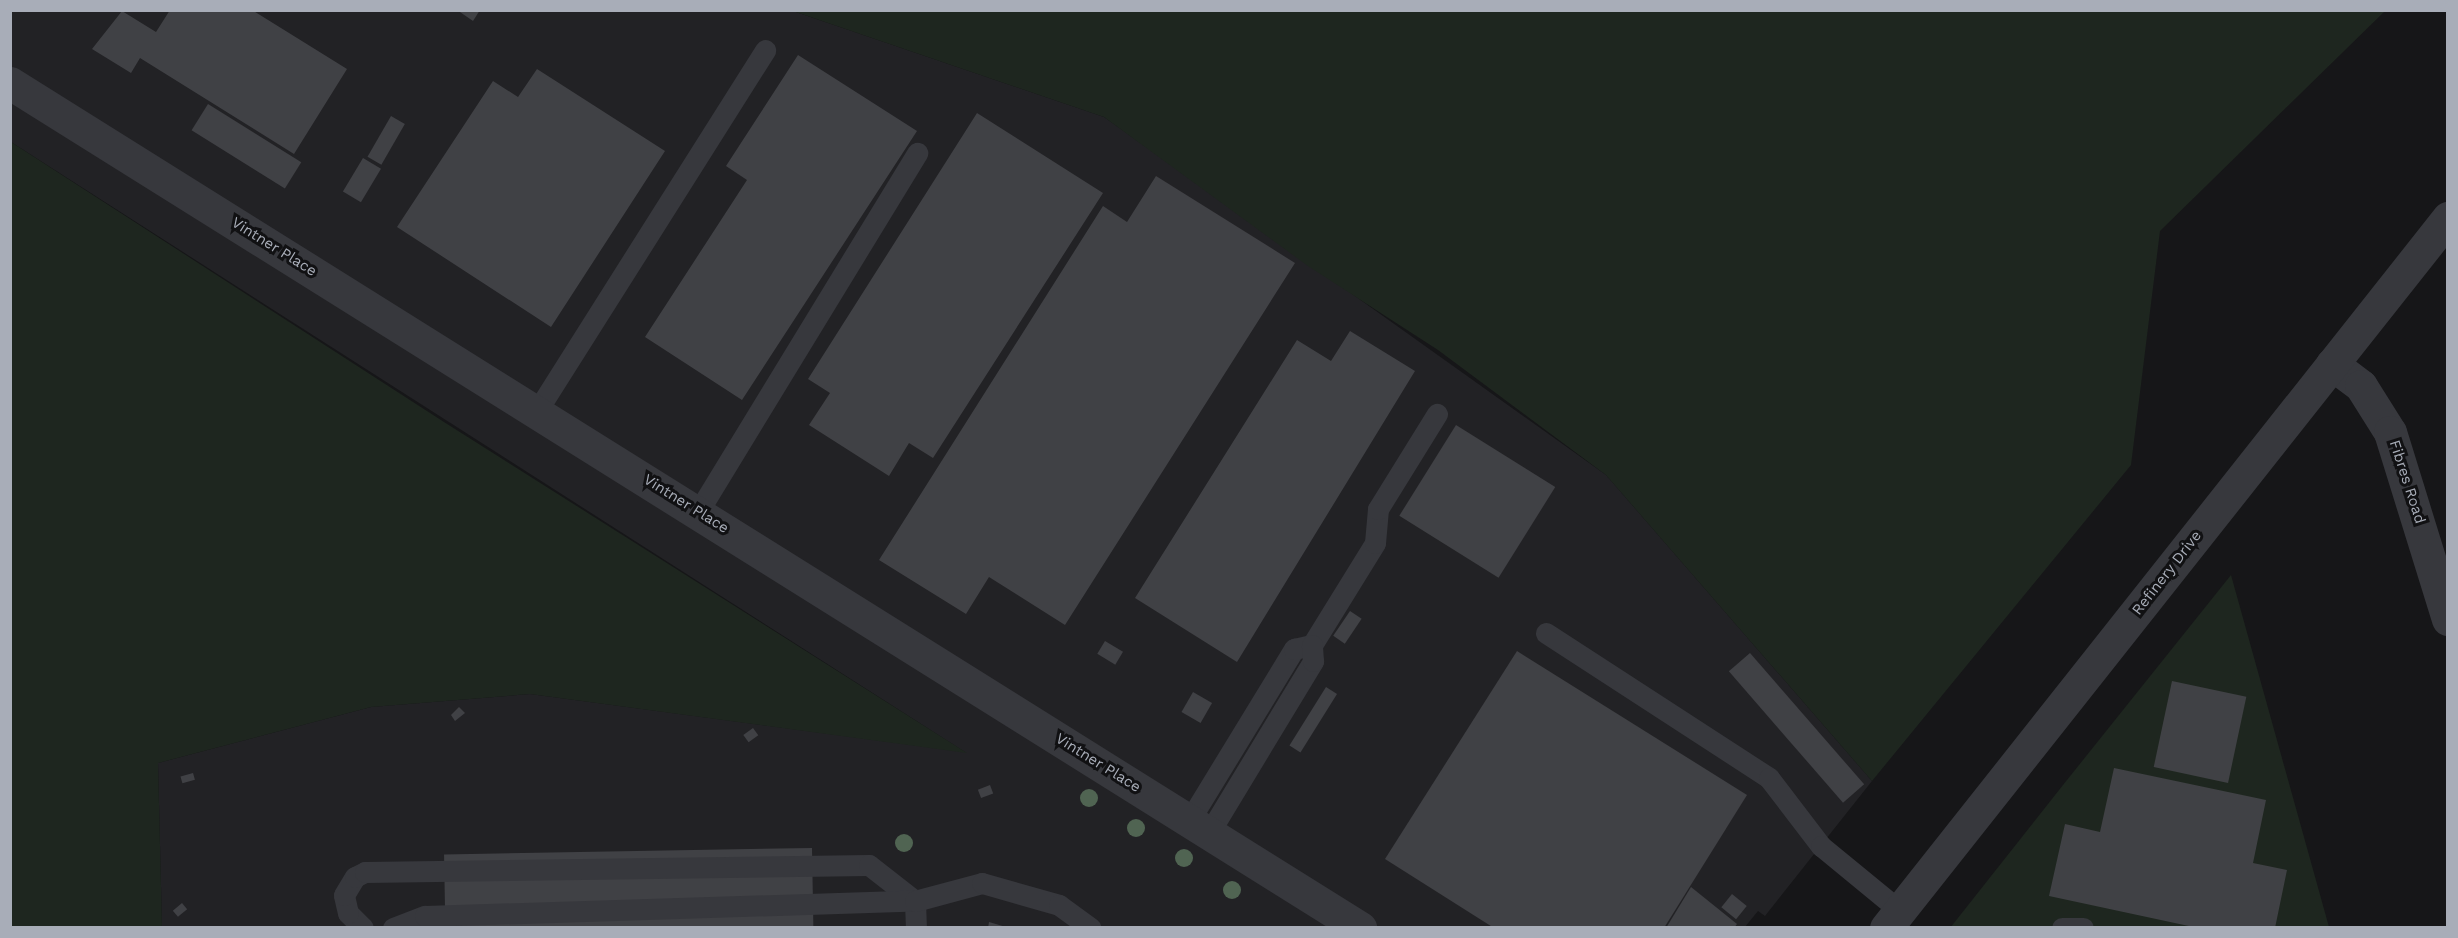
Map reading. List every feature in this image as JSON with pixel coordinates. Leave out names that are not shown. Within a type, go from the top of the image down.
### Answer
[{"type":"street","name":"Vintner Place","points":[[10,83],[1360,927]]},
{"type":"street","name":"Refinery Drive","points":[[1892,919],[2448,218]]},
{"type":"street","name":"Fibres Road","points":[[2332,364],[2361,386],[2395,441],[2448,619]]},
{"type":"lane","points":[[537,411],[765,50]]},
{"type":"lane","points":[[698,512],[917,153]]},
{"type":"lane","points":[[1199,827],[1294,649],[1312,645],[1375,543],[1378,509],[1437,414]]},
{"type":"lane","points":[[1546,633],[1769,778],[1821,846],[1892,919]]},
{"type":"lane","points":[[363,927],[348,913],[344,896],[355,876],[365,872],[869,865],[915,901],[916,927]]},
{"type":"lane","points":[[393,927],[425,916],[915,901],[982,883],[1059,904],[1091,927]]},
{"type":"lane","points":[[2062,927],[2083,927]]},
{"type":"shaded area","points":[[10,11],[793,11],[1104,117],[1606,475],[1872,781],[1765,916],[1758,911],[1745,927],[162,927],[158,763],[371,707],[530,694],[965,752],[11,142]]},
{"type":"shaded area","points":[[793,11],[2385,11],[2160,231],[2131,465],[1872,781],[1606,475],[1438,350],[1308,266],[1104,117]]},
{"type":"shaded area","points":[[11,142],[444,422],[967,753],[530,694],[371,707],[158,763],[162,927],[11,927]]},
{"type":"shaded area","points":[[2231,575],[2329,927],[1950,928],[2063,785]]},
{"type":"building","points":[[170,10],[252,10],[347,69],[294,154],[140,58],[131,73],[92,49],[122,11],[156,32]]},
{"type":"building","points":[[457,10],[480,10],[473,21]]},
{"type":"building","points":[[798,55],[917,131],[742,400],[645,337],[747,180],[726,166]]},
{"type":"building","points":[[537,69],[665,151],[551,327],[397,227],[493,81],[518,97]]},
{"type":"building","points":[[208,104],[301,162],[285,189],[192,130]]},
{"type":"building","points":[[977,113],[1103,193],[933,458],[909,443],[889,476],[809,425],[830,393],[808,379]]},
{"type":"building","points":[[391,116],[405,124],[381,165],[368,157]]},
{"type":"building","points":[[363,158],[381,169],[361,202],[343,191]]},
{"type":"building","points":[[1156,176],[1295,263],[1065,625],[989,577],[966,614],[879,560],[1103,206],[1127,222]]},
{"type":"building","points":[[1350,331],[1415,371],[1237,662],[1135,598],[1297,340],[1331,361]]},
{"type":"building","points":[[1456,425],[1555,487],[1499,578],[1399,516]]},
{"type":"building","points":[[1350,611],[1362,619],[1345,644],[1333,636]]},
{"type":"building","points":[[1105,641],[1123,652],[1115,665],[1097,654]]},
{"type":"building","points":[[1517,651],[1747,795],[1664,928],[1494,928],[1385,859]]},
{"type":"building","points":[[1750,653],[1864,784],[1843,803],[1729,671]]},
{"type":"building","points":[[2172,681],[2246,697],[2228,783],[2154,767]]},
{"type":"building","points":[[1326,687],[1337,694],[1300,752],[1289,746]]},
{"type":"building","points":[[1193,692],[1212,703],[1201,723],[1182,712]]},
{"type":"building","points":[[459,707],[465,713],[455,721],[451,715]]},
{"type":"building","points":[[753,728],[758,735],[749,742],[743,735]]},
{"type":"building","points":[[2114,768],[2266,800],[2253,863],[2287,870],[2275,928],[2198,928],[2049,896],[2065,824],[2100,832]]},
{"type":"building","points":[[193,773],[195,780],[182,783],[181,777]]},
{"type":"building","points":[[990,785],[993,793],[981,798],[978,790]]},
{"type":"building","points":[[812,848],[813,928],[445,928],[444,854]]},
{"type":"building","points":[[1691,887],[1737,924],[1734,928],[1666,928]]},
{"type":"building","points":[[1732,894],[1747,906],[1736,919],[1721,907]]},
{"type":"building","points":[[182,903],[187,909],[178,917],[173,911]]},
{"type":"building","points":[[989,922],[1006,927],[1006,928],[988,928]]}]
